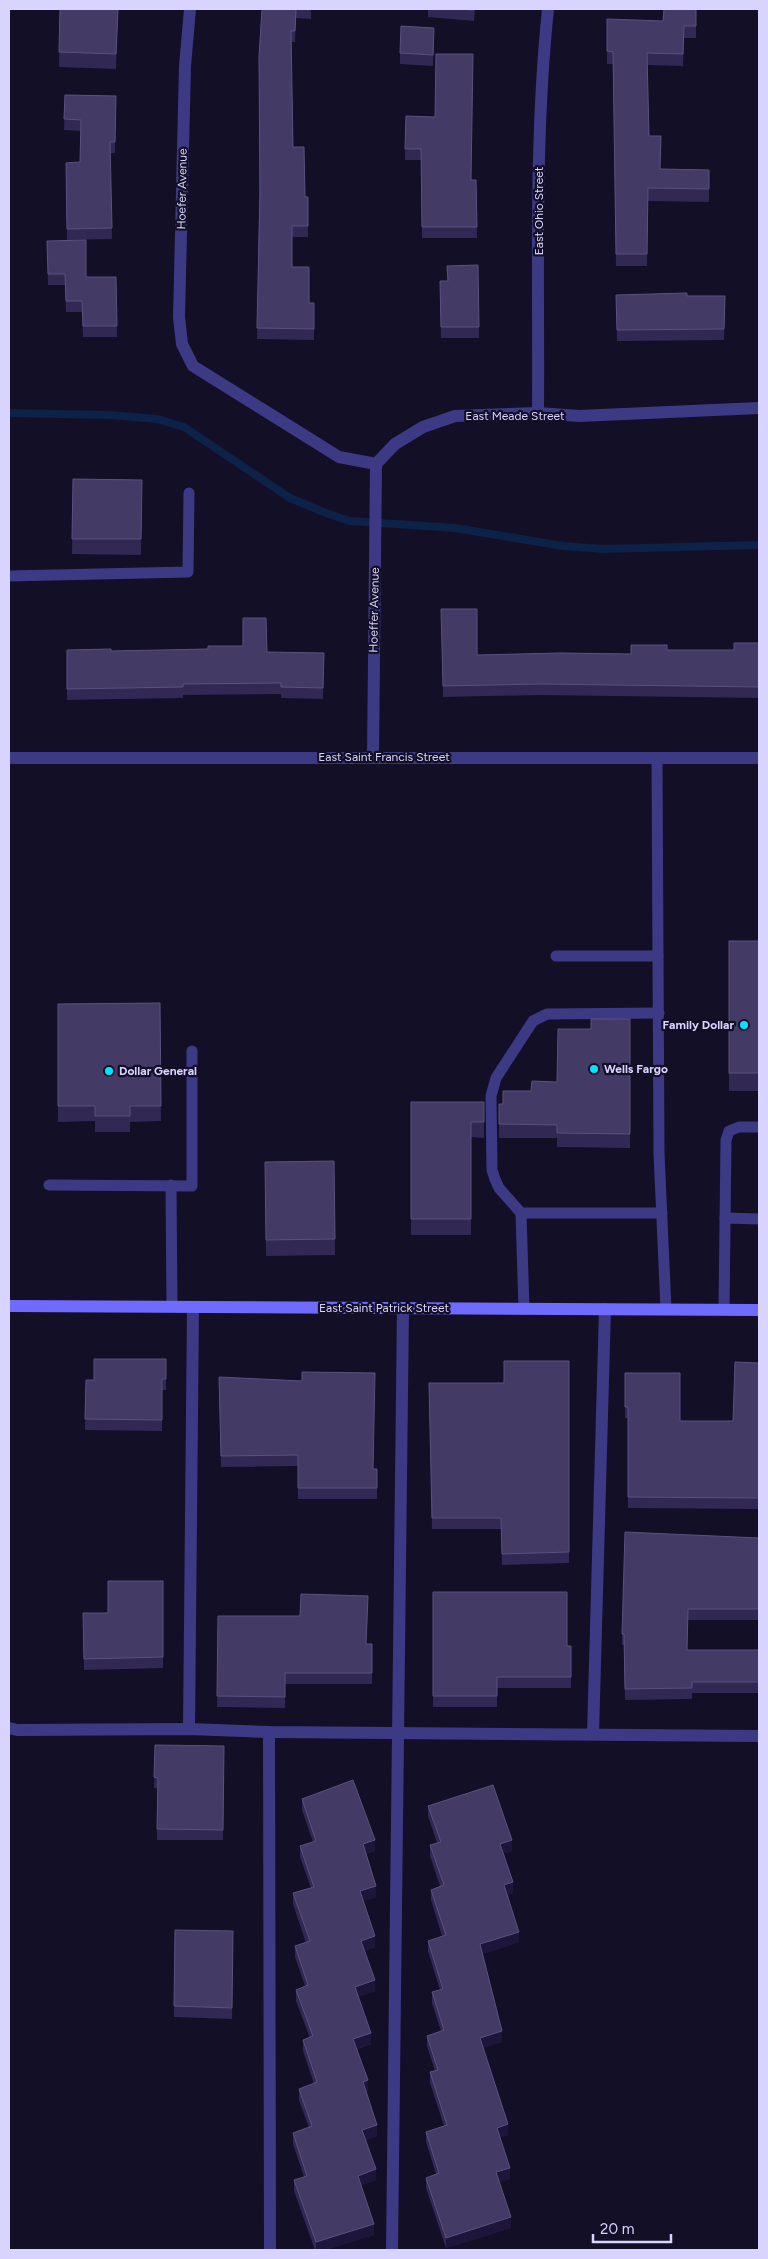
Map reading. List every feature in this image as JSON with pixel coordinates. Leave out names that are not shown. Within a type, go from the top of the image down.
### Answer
[{"type":"main road","name":"East Saint Patrick Street","points":[[9,1306],[759,1310]]},
{"type":"street","name":"Hoefer Avenue","points":[[190,9],[185,66],[179,317],[182,344],[193,366],[339,457],[376,464]]},
{"type":"street","name":"East Ohio Street","points":[[538,414],[539,131],[542,60],[548,9]]},
{"type":"street","name":"East Meade Street","points":[[376,464],[395,444],[423,427],[455,416],[538,414],[579,416],[759,408]]},
{"type":"street","name":"Hoeffer Avenue","points":[[373,757],[376,464]]},
{"type":"street","name":"East Saint Francis Street","points":[[9,758],[759,758]]},
{"type":"street","points":[[189,1729],[193,1307]]},
{"type":"street","points":[[392,2250],[403,1308]]},
{"type":"street","points":[[593,1734],[605,1309]]},
{"type":"street","points":[[9,1728],[17,1730],[189,1729],[269,1732],[759,1736]]},
{"type":"street","points":[[269,1732],[270,2250]]},
{"type":"lane","points":[[9,576],[188,572],[189,493]]},
{"type":"lane","points":[[658,758],[659,1153],[666,1309]]},
{"type":"lane","points":[[556,956],[658,956]]},
{"type":"lane","points":[[524,1308],[521,1213],[499,1188],[492,1170],[491,1096],[496,1078],[534,1021],[547,1014],[659,1013]]},
{"type":"lane","points":[[49,1185],[192,1186],[192,1051]]},
{"type":"lane","points":[[724,1309],[726,1140],[729,1131],[739,1127],[759,1127]]},
{"type":"lane","points":[[171,1185],[172,1306]]},
{"type":"lane","points":[[521,1213],[662,1213]]},
{"type":"lane","points":[[725,1218],[759,1218]]},
{"type":"building","points":[[60,9],[118,9],[116,54],[59,52]]},
{"type":"building","points":[[262,9],[296,9],[295,31],[291,31],[293,147],[304,147],[305,197],[308,197],[308,226],[292,226],[292,267],[309,267],[309,303],[314,303],[314,329],[257,328],[260,193],[259,56]]},
{"type":"building","points":[[664,9],[696,9],[696,26],[684,26],[683,54],[647,53],[649,136],[661,136],[660,169],[709,170],[709,189],[648,188],[647,254],[616,254],[613,52],[607,51],[607,19],[663,21]]},
{"type":"building","points":[[401,26],[434,28],[433,55],[400,53]]},
{"type":"building","points":[[436,54],[473,54],[471,180],[476,180],[477,227],[422,227],[421,149],[405,149],[406,116],[435,117]]},
{"type":"building","points":[[65,95],[116,96],[115,142],[110,142],[112,228],[67,229],[66,163],[80,162],[81,120],[64,119]]},
{"type":"building","points":[[86,240],[86,277],[116,277],[117,326],[83,326],[82,301],[66,301],[65,274],[48,274],[47,241]]},
{"type":"building","points":[[478,265],[479,327],[441,327],[440,281],[448,281],[447,266]]},
{"type":"building","points":[[687,293],[687,296],[725,296],[724,329],[617,330],[616,295]]},
{"type":"building","points":[[73,479],[142,480],[141,539],[72,539]]},
{"type":"building","points":[[441,609],[477,609],[477,655],[631,654],[631,645],[667,645],[667,650],[734,650],[734,643],[759,643],[759,687],[540,684],[443,686]]},
{"type":"building","points":[[243,618],[266,618],[267,652],[324,653],[323,688],[281,687],[281,683],[183,684],[183,687],[67,689],[67,650],[208,649],[208,646],[243,646]]},
{"type":"building","name":"Family Dollar","points":[[729,941],[759,941],[759,1073],[729,1073]]},
{"type":"building","name":"Dollar General","points":[[160,1003],[161,1106],[130,1106],[130,1116],[95,1116],[95,1106],[58,1106],[58,1004]]},
{"type":"building","name":"Wells Fargo","points":[[591,1019],[630,1019],[630,1134],[557,1133],[557,1125],[499,1124],[499,1104],[503,1104],[503,1091],[531,1091],[532,1081],[557,1082],[558,1029],[591,1029]]},
{"type":"building","points":[[411,1102],[484,1102],[484,1122],[471,1122],[471,1219],[411,1219]]},
{"type":"building","points":[[334,1161],[335,1239],[266,1240],[265,1162]]},
{"type":"building","points":[[94,1359],[166,1359],[166,1379],[162,1379],[162,1420],[85,1419],[86,1380],[94,1380]]},
{"type":"building","points":[[504,1361],[569,1361],[569,1552],[502,1554],[501,1518],[432,1518],[429,1383],[504,1383]]},
{"type":"building","points":[[735,1362],[759,1363],[759,1498],[628,1497],[628,1407],[625,1407],[625,1373],[680,1373],[680,1421],[733,1421]]},
{"type":"building","points":[[302,1372],[375,1373],[373,1469],[377,1469],[377,1488],[298,1488],[298,1455],[221,1456],[219,1377],[302,1381]]},
{"type":"building","points":[[625,1532],[759,1538],[759,1609],[688,1609],[687,1650],[759,1650],[759,1682],[692,1682],[692,1688],[625,1689],[624,1634],[622,1634]]},
{"type":"building","points":[[108,1581],[163,1581],[163,1657],[84,1659],[83,1613],[108,1613]]},
{"type":"building","points":[[433,1592],[567,1592],[567,1646],[571,1646],[571,1677],[497,1677],[497,1696],[433,1696]]},
{"type":"building","points":[[301,1594],[368,1596],[366,1644],[372,1644],[372,1673],[285,1673],[285,1697],[217,1696],[218,1616],[300,1616]]},
{"type":"building","points":[[155,1745],[224,1746],[223,1830],[157,1829],[158,1778],[154,1777]]},
{"type":"building","points":[[353,1780],[375,1840],[363,1844],[376,1886],[360,1891],[375,1936],[361,1941],[375,1980],[355,1987],[371,2033],[353,2039],[368,2080],[363,2082],[377,2125],[362,2130],[376,2169],[358,2176],[374,2224],[316,2242],[294,2180],[307,2176],[293,2133],[312,2126],[299,2089],[317,2082],[303,2040],[313,2036],[296,1990],[308,1985],[295,1946],[310,1941],[293,1893],[314,1887],[300,1846],[316,1841],[302,1799]]},
{"type":"building","points":[[493,1785],[512,1840],[500,1844],[513,1882],[504,1885],[519,1932],[480,1944],[502,2031],[480,2038],[508,2124],[497,2128],[510,2168],[496,2172],[511,2217],[446,2238],[426,2178],[439,2173],[426,2132],[447,2125],[430,2072],[438,2070],[427,2036],[444,2030],[432,1992],[443,1989],[428,1941],[446,1935],[431,1890],[444,1885],[430,1845],[441,1842],[428,1806]]},
{"type":"building","points":[[175,1930],[233,1931],[232,2008],[174,2006]]},
{"type":"waterway","points":[[9,413],[110,415],[157,419],[184,427],[290,498],[350,521],[455,528],[563,546],[603,549],[759,545]]},
{"type":"place","name":"Family Dollar","points":[[744,1025]]},
{"type":"place","name":"Wells Fargo","points":[[594,1069]]},
{"type":"place","name":"Dollar General","points":[[109,1071]]}]
